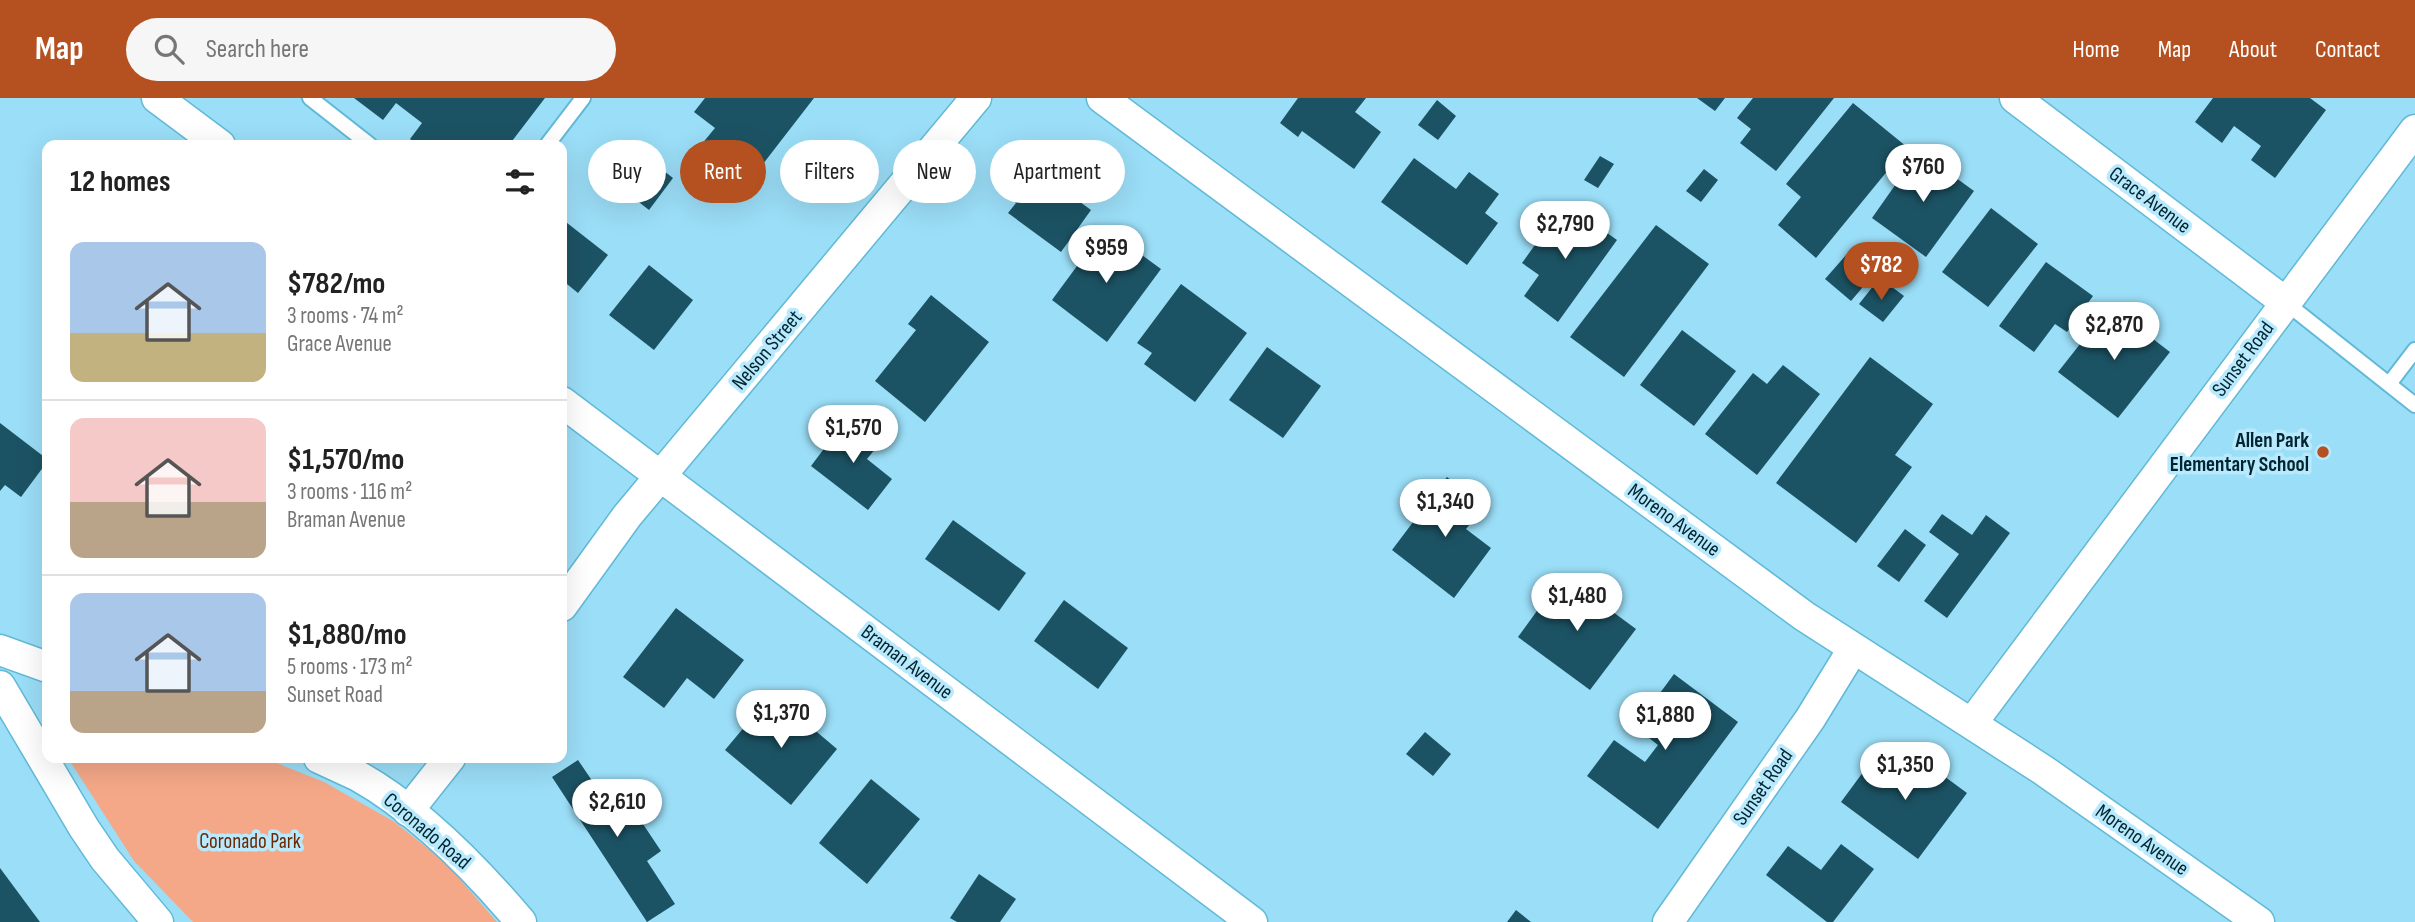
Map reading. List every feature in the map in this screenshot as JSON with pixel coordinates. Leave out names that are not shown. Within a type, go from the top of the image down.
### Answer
[{"type":"street","points":[[158,98],[213,140]]},
{"type":"street","name":"Nelson Street","points":[[567,599],[627,516],[975,98]]},
{"type":"street","name":"Moreno Avenue","points":[[1102,98],[1804,617],[1972,723],[2259,922]]},
{"type":"street","name":"Grace Avenue","points":[[2015,98],[2285,302]]},
{"type":"street","name":"Sunset Road","points":[[1972,723],[2415,130]]},
{"type":"street","name":"Braman Avenue","points":[[567,406],[1252,922]]},
{"type":"street","name":"Sunset Road","points":[[1668,922],[1810,719],[1853,649]]},
{"type":"street","points":[[0,650],[42,665]]},
{"type":"street","points":[[0,686],[42,738]]},
{"type":"street","points":[[54,763],[84,828],[105,859],[158,922]]},
{"type":"street","name":"Coronado Road","points":[[330,763],[360,777],[408,811],[464,860],[521,922]]},
{"type":"street","points":[[408,811],[446,763]]},
{"type":"lane","points":[[310,98],[364,140]]},
{"type":"lane","points":[[551,140],[583,98]]},
{"type":"lane","points":[[2285,302],[2415,405]]},
{"type":"lane","points":[[2389,384],[2415,350]]},
{"type":"green space","name":"Coronado Park","points":[[71,763],[276,763],[324,782],[393,821],[444,861],[497,922],[193,922],[134,861]]},
{"type":"building","points":[[354,98],[545,98],[513,140],[411,140],[422,123],[396,103],[383,120]]},
{"type":"building","points":[[705,98],[814,98],[766,160],[766,140],[705,140],[715,128],[694,112]]},
{"type":"building","points":[[1298,98],[1366,98],[1355,112],[1381,132],[1354,169],[1302,131],[1298,137],[1280,123]]},
{"type":"building","points":[[1697,98],[1725,98],[1715,111]]},
{"type":"building","points":[[1753,98],[1834,98],[1776,171],[1740,143],[1751,129],[1737,118]]},
{"type":"building","points":[[2213,98],[2310,98],[2326,110],[2275,178],[2251,160],[2261,146],[2234,126],[2222,143],[2195,122]]},
{"type":"building","points":[[1437,100],[1456,116],[1438,140],[1418,125]]},
{"type":"building","points":[[1853,103],[1907,147],[1816,258],[1778,225],[1801,197],[1786,184]]},
{"type":"building","points":[[1919,151],[1974,191],[1926,257],[1872,218]]},
{"type":"building","points":[[1600,156],[1614,164],[1598,188],[1584,180]]},
{"type":"building","points":[[1414,158],[1456,189],[1469,172],[1499,194],[1485,213],[1498,223],[1467,265],[1381,202]]},
{"type":"building","points":[[1704,169],[1718,180],[1701,202],[1686,191]]},
{"type":"building","points":[[666,173],[673,178],[666,187]]},
{"type":"building","points":[[640,203],[654,203],[649,210]]},
{"type":"building","points":[[1016,203],[1081,203],[1091,210],[1061,252],[1008,213]]},
{"type":"building","points":[[1565,203],[1617,240],[1558,322],[1524,296],[1539,275],[1522,263]]},
{"type":"building","points":[[1991,208],[2038,244],[1988,307],[1942,272]]},
{"type":"building","points":[[567,223],[608,255],[578,293],[567,284]]},
{"type":"building","points":[[1656,225],[1709,264],[1624,377],[1570,337]]},
{"type":"building","points":[[1105,228],[1161,269],[1107,342],[1052,300]]},
{"type":"building","points":[[1854,246],[1879,268],[1851,301],[1825,279]]},
{"type":"building","points":[[2046,262],[2093,296],[2067,332],[2055,324],[2034,352],[1999,326]]},
{"type":"building","points":[[649,265],[693,300],[654,350],[609,315]]},
{"type":"building","points":[[1181,284],[1247,333],[1195,402],[1144,364],[1152,353],[1137,343]]},
{"type":"building","points":[[1888,284],[1904,296],[1883,322],[1859,304],[1874,285],[1882,292]]},
{"type":"building","points":[[931,295],[989,342],[925,422],[875,381],[916,330],[908,324]]},
{"type":"building","points":[[2110,306],[2170,352],[2118,418],[2058,372]]},
{"type":"building","points":[[1682,330],[1736,371],[1694,426],[1640,385]]},
{"type":"building","points":[[1267,347],[1321,386],[1283,438],[1229,400]]},
{"type":"building","points":[[1870,357],[1933,404],[1895,455],[1912,467],[1856,543],[1776,483]]},
{"type":"building","points":[[1783,365],[1820,394],[1757,475],[1705,434],[1753,373],[1767,384]]},
{"type":"building","points":[[847,418],[880,443],[867,459],[892,479],[868,510],[811,466]]},
{"type":"building","points":[[0,423],[42,455],[42,469],[21,497],[5,485],[0,491]]},
{"type":"building","points":[[1447,477],[1484,506],[1466,529],[1491,548],[1454,598],[1392,550]]},
{"type":"building","points":[[1942,514],[1972,535],[1986,515],[2010,533],[1947,618],[1924,601],[1959,554],[1929,532]]},
{"type":"building","points":[[953,520],[1026,573],[999,611],[925,559]]},
{"type":"building","points":[[1905,529],[1926,545],[1899,582],[1877,566]]},
{"type":"building","points":[[1563,575],[1636,629],[1590,690],[1518,637]]},
{"type":"building","points":[[1064,600],[1128,648],[1098,689],[1034,641]]},
{"type":"building","points":[[676,608],[744,660],[714,699],[687,678],[664,708],[623,677]]},
{"type":"building","points":[[1674,674],[1738,722],[1658,829],[1587,776],[1614,740],[1645,762],[1658,745],[1635,727]]},
{"type":"building","points":[[772,694],[837,749],[791,805],[725,750]]},
{"type":"building","points":[[1425,732],[1451,754],[1433,776],[1406,754]]},
{"type":"building","points":[[1910,751],[1967,793],[1918,859],[1841,802],[1872,760],[1893,775]]},
{"type":"building","points":[[578,760],[608,804],[623,794],[661,851],[647,861],[675,904],[647,922],[552,777]]},
{"type":"building","points":[[871,779],[920,819],[867,884],[819,843]]},
{"type":"building","points":[[1841,844],[1874,869],[1833,922],[1827,922],[1766,875],[1788,846],[1821,870]]},
{"type":"building","points":[[0,868],[40,922],[0,922]]},
{"type":"building","points":[[979,874],[1016,899],[1000,922],[957,922],[950,918]]},
{"type":"building","points":[[1516,910],[1531,922],[1507,922]]},
{"type":"place","name":"Allen Park Elementary School","points":[[2323,452]]}]
